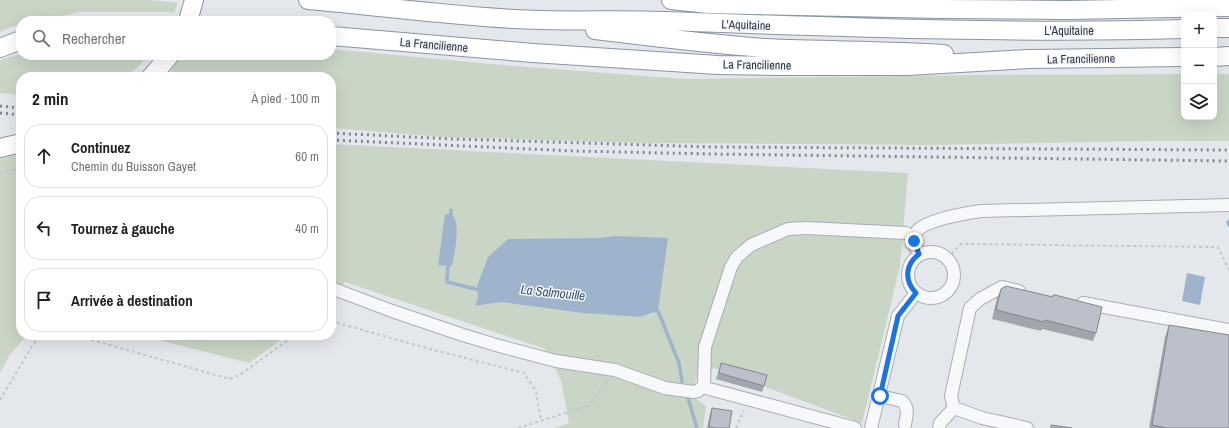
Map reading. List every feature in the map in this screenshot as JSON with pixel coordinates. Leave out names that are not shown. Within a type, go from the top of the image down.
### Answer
[{"type":"highway","points":[[189,16],[194,0]]},
{"type":"highway","name":"L'Aquitaine","points":[[308,0],[515,19],[662,21],[772,26],[953,31],[1112,31],[1181,29]]},
{"type":"highway","name":"L'Aquitaine","points":[[671,0],[709,4],[942,10],[1067,10],[1229,7]]},
{"type":"highway","points":[[515,19],[709,44],[822,50],[911,52],[1029,60]]},
{"type":"highway","points":[[1217,28],[1229,28]]},
{"type":"highway","name":"La Francilienne","points":[[336,36],[549,54],[718,65],[907,66],[1029,60],[1181,57]]},
{"type":"highway","points":[[0,48],[16,42]]},
{"type":"highway","points":[[1217,57],[1229,56]]},
{"type":"highway","points":[[155,72],[166,60]]},
{"type":"highway","points":[[0,148],[16,144]]},
{"type":"street","points":[[919,254],[914,241],[917,230],[932,222],[960,214],[981,211],[1229,205]]},
{"type":"street","points":[[336,290],[392,311],[496,345],[556,361],[615,370],[665,388],[694,392],[698,391],[702,387],[705,381],[705,347],[732,267],[737,257],[751,244],[788,229],[807,228],[906,233]]},
{"type":"street","points":[[934,251],[947,258],[952,264],[954,279],[951,287],[946,293],[939,297],[923,297],[911,288],[907,272],[913,259],[919,254],[934,251]]},
{"type":"street","points":[[954,408],[951,396],[970,308],[980,299],[1002,287],[1030,293]]},
{"type":"street","points":[[871,428],[880,396],[898,316],[916,293]]},
{"type":"street","points":[[1068,300],[1229,330]]},
{"type":"street","points":[[702,387],[855,428]]},
{"type":"street","points":[[880,396],[902,401],[908,414],[905,424]]},
{"type":"street","points":[[939,428],[940,423],[954,408]]},
{"type":"street","points":[[954,408],[982,418],[1027,428]]},
{"type":"path","points":[[0,172],[16,169]]},
{"type":"path","points":[[947,258],[961,244],[1218,247],[1229,270]]},
{"type":"path","points":[[336,322],[426,348],[524,373],[536,391],[541,421]]},
{"type":"path","points":[[0,400],[36,340]]},
{"type":"path","points":[[92,340],[230,379],[241,374],[289,340]]},
{"type":"path","points":[[518,428],[590,405],[615,370]]},
{"type":"path","points":[[736,428],[748,399]]},
{"type":"green space","points":[[0,0],[151,0],[178,3],[174,12],[80,12],[61,16],[16,16],[16,26],[0,32]]},
{"type":"green space","points":[[336,49],[502,65],[685,79],[1181,74],[1181,120],[1217,120],[1217,74],[1229,74],[1229,141],[931,145],[640,143],[441,137],[336,128],[336,72],[170,72],[178,60],[336,60]]},
{"type":"green space","points":[[16,55],[16,60],[144,60],[131,72],[16,72],[16,95],[0,93],[0,60]]},
{"type":"green space","points":[[336,144],[908,173],[900,266],[862,423],[714,368],[695,380],[695,398],[706,406],[703,428],[554,428],[569,423],[561,381],[545,349],[345,282],[336,296]],"holes":[[[614,236],[658,312],[640,317],[582,313],[501,302],[475,306],[478,296],[600,238]]]},
{"type":"green space","points":[[16,155],[16,340],[23,340],[9,356],[0,373],[0,159]]},
{"type":"green space","points":[[159,340],[281,340],[249,363]]},
{"type":"water","points":[[445,214],[450,214],[453,216],[457,233],[452,266],[438,265]]},
{"type":"water","points":[[614,236],[668,238],[658,311],[640,317],[582,313],[501,302],[475,306],[478,296],[477,286],[488,257],[508,239],[599,238]]},
{"type":"water","points":[[1187,273],[1205,277],[1200,305],[1182,301]]},
{"type":"building","points":[[1006,286],[1053,297],[1053,295],[1055,295],[1102,307],[1096,333],[1045,320],[1044,322],[996,310],[1001,289]]},
{"type":"building","points":[[1169,325],[1229,335],[1229,428],[1167,428],[1152,425]]},
{"type":"building","points":[[721,363],[767,375],[764,386],[719,373]]},
{"type":"building","points":[[712,408],[732,411],[729,428],[709,427]]},
{"type":"building","points":[[1051,425],[1072,428],[1051,428]]},
{"type":"waterway","name":"La Salmouille","points":[[451,210],[451,219]]},
{"type":"waterway","name":"La Salmouille","points":[[448,263],[447,282],[480,290]]},
{"type":"waterway","name":"La Salmouille","points":[[655,311],[658,311],[679,363],[682,381]]},
{"type":"waterway","name":"La Salmouille","points":[[688,398],[697,428]]},
{"type":"railway","points":[[0,106],[16,108]]},
{"type":"railway","points":[[0,113],[16,115]]},
{"type":"railway","points":[[336,133],[453,139],[713,147],[1229,150]]},
{"type":"railway","points":[[336,140],[575,151],[1229,161]]},
{"type":"route","points":[[880,396],[898,316],[916,293],[911,288],[907,272],[909,265],[919,254],[914,241]]}]
